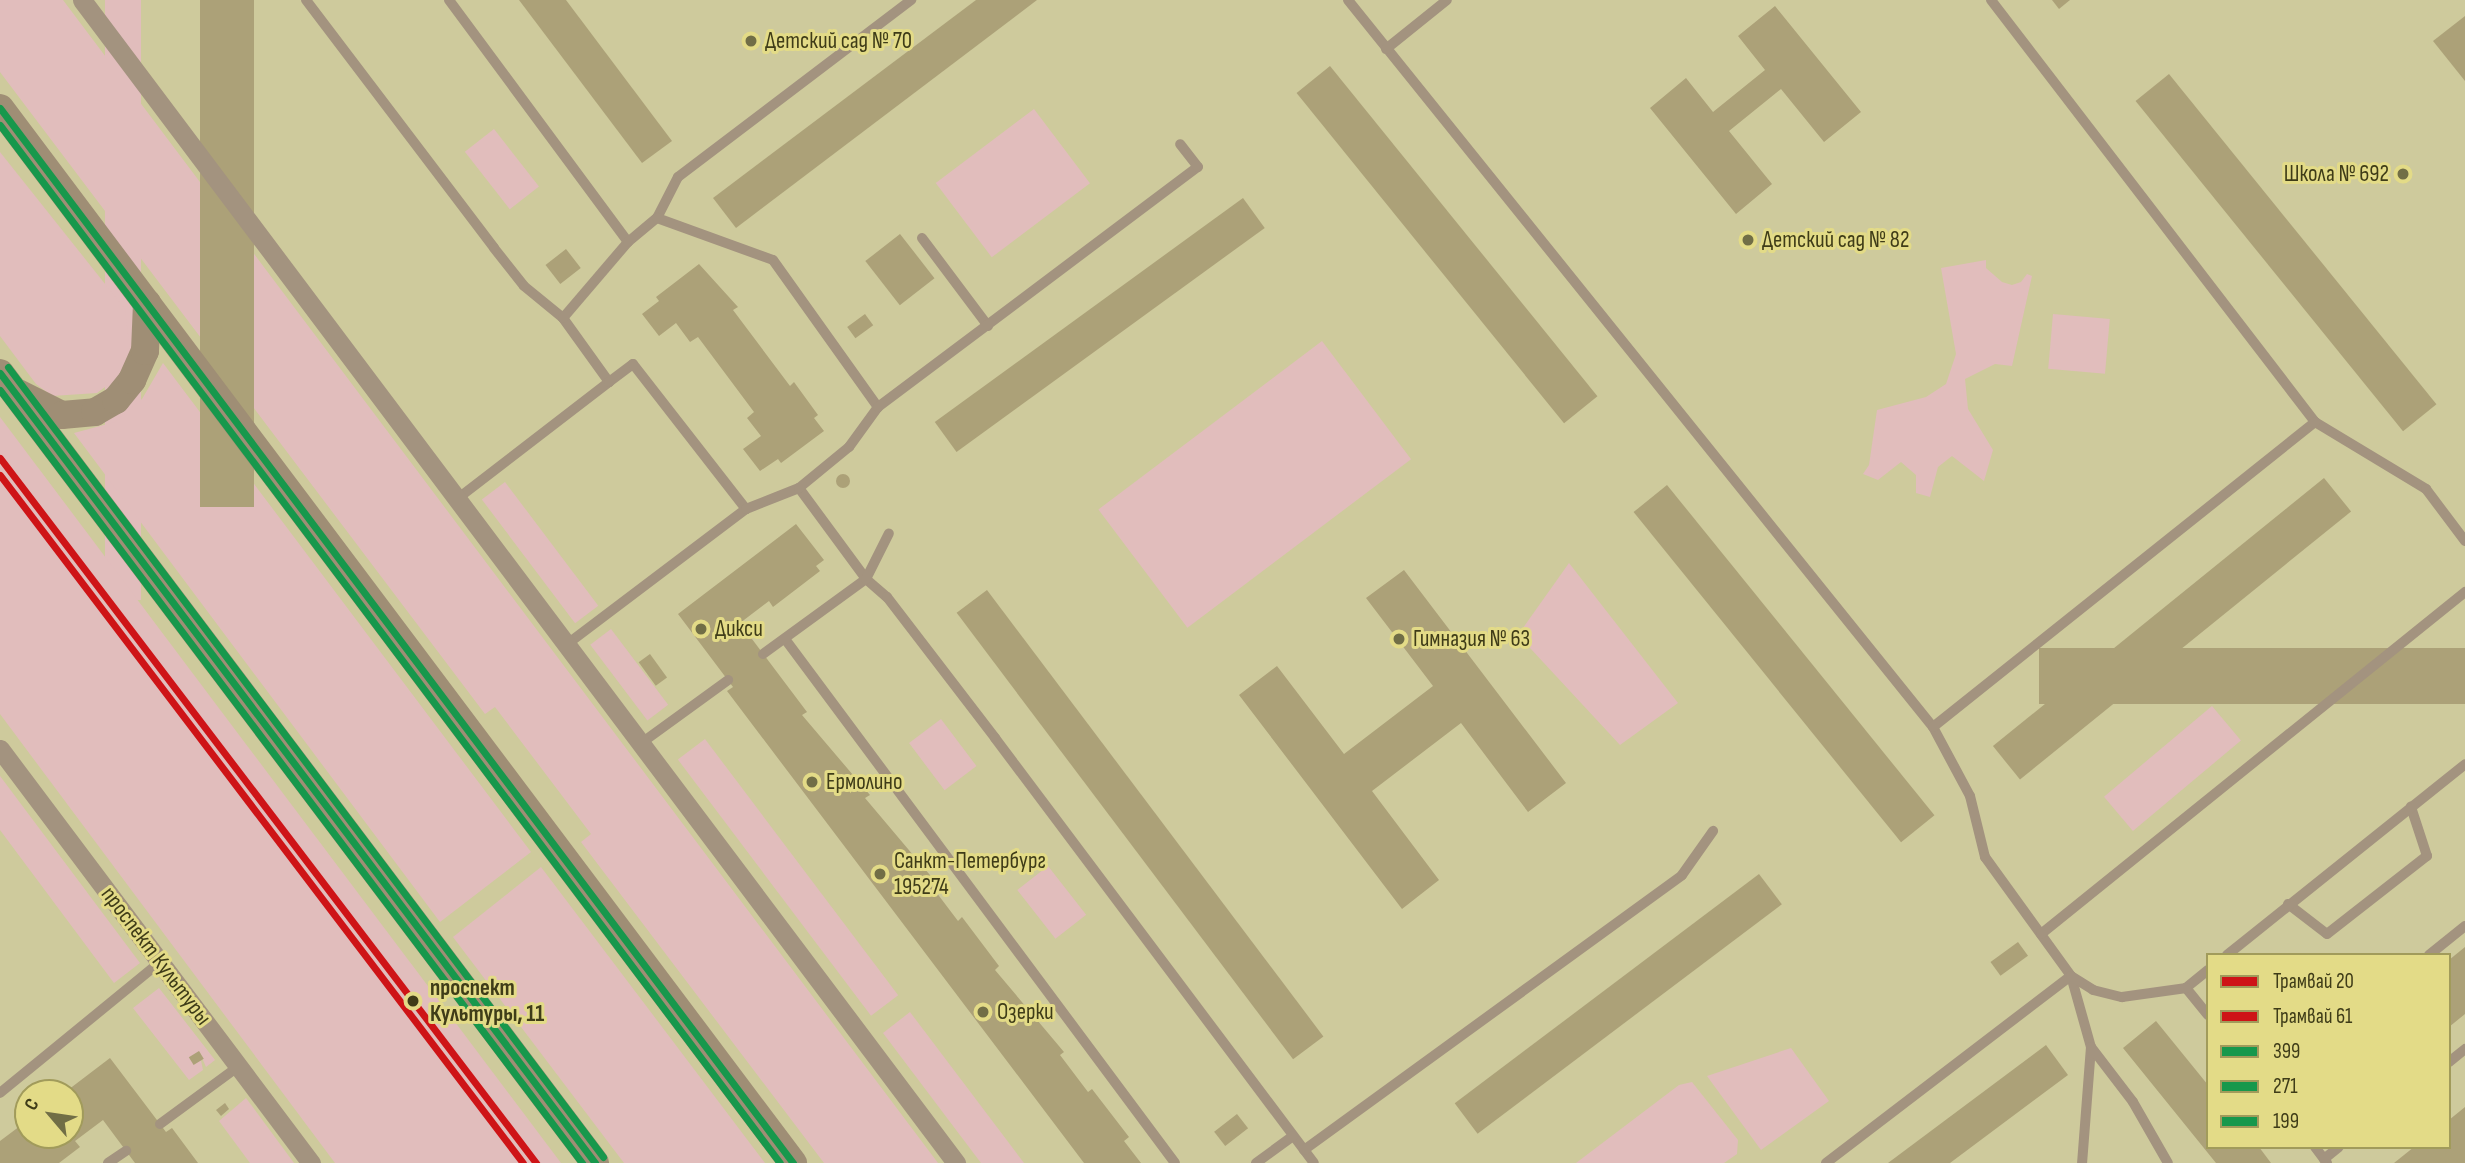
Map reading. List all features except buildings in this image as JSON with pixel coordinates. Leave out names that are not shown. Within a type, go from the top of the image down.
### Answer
[{"type":"main road","points":[[5,121],[147,303],[793,1163]]},
{"type":"main road","points":[[6,382],[62,415],[95,412],[116,400],[132,380],[145,351],[147,303]]},
{"type":"main road","points":[[6,382],[595,1163]]},
{"type":"street","points":[[82,0],[639,745],[956,1163]]},
{"type":"street","name":"проспект Культуры","points":[[0,749],[311,1163]]},
{"type":"lane","points":[[306,0],[524,286],[563,318],[609,382]]},
{"type":"lane","points":[[449,0],[628,242]]},
{"type":"lane","points":[[563,318],[628,242],[657,218],[678,177],[911,0]]},
{"type":"lane","points":[[1348,0],[1933,727],[1970,796],[1985,857],[2071,976],[2091,1047],[2082,1163]]},
{"type":"lane","points":[[1386,50],[1447,0]]},
{"type":"lane","points":[[1991,0],[2315,422],[2426,489],[2465,541]]},
{"type":"lane","points":[[566,645],[746,509],[799,488],[849,447],[878,407],[1198,167],[1180,144]]},
{"type":"lane","points":[[657,218],[773,260],[878,407]]},
{"type":"lane","points":[[922,238],[988,326]]},
{"type":"lane","points":[[457,499],[633,364],[746,509]]},
{"type":"lane","points":[[1933,727],[2315,422]]},
{"type":"lane","points":[[799,488],[866,579],[887,597],[979,716],[1314,1163]]},
{"type":"lane","points":[[763,654],[866,579],[889,533]]},
{"type":"lane","points":[[2041,934],[2465,592]]},
{"type":"lane","points":[[785,639],[1175,1163]]},
{"type":"lane","points":[[639,745],[728,680]]},
{"type":"lane","points":[[2229,953],[2465,764]]},
{"type":"lane","points":[[2288,904],[2327,934],[2427,856],[2412,807]]},
{"type":"lane","points":[[1304,1150],[1682,875],[1713,831]]},
{"type":"lane","points":[[2432,953],[2465,926]]},
{"type":"lane","points":[[0,1093],[160,962]]},
{"type":"lane","points":[[2071,976],[2093,990],[2122,996],[2186,988],[2206,972]]},
{"type":"lane","points":[[1826,1163],[2071,976]]},
{"type":"lane","points":[[2186,988],[2206,1013]]},
{"type":"lane","points":[[2091,1047],[2133,1102],[2168,1163]]},
{"type":"lane","points":[[2451,1060],[2465,1049]]},
{"type":"lane","points":[[160,1124],[239,1066]]},
{"type":"lane","points":[[1256,1163],[1293,1136]]},
{"type":"lane","points":[[108,1163],[125,1151]]},
{"type":"shaded area","points":[[0,0],[63,0],[938,1163],[824,1163],[581,842],[591,834],[495,707],[485,714],[0,72]]},
{"type":"shaded area","points":[[105,0],[141,0],[141,600],[105,600]]},
{"type":"shaded area","points":[[1034,109],[1090,183],[992,257],[936,183]]},
{"type":"shaded area","points":[[494,129],[539,187],[510,209],[465,152]]},
{"type":"shaded area","points":[[0,152],[125,309],[130,351],[121,375],[97,393],[52,396],[36,384],[0,336]]},
{"type":"shaded area","points":[[1986,260],[1986,268],[2002,282],[2012,285],[2021,282],[2027,274],[2032,276],[2012,366],[1995,364],[1965,379],[1968,409],[1993,450],[1984,481],[1952,456],[1938,467],[1930,497],[1916,493],[1916,475],[1901,462],[1878,480],[1863,474],[1869,465],[1877,410],[1926,397],[1946,384],[1956,354],[1941,268]]},
{"type":"shaded area","points":[[2053,314],[2110,319],[2105,374],[2048,369]]},
{"type":"shaded area","points":[[1322,341],[1411,459],[1187,628],[1098,510]]},
{"type":"shaded area","points":[[163,363],[531,852],[440,922],[74,433],[115,422],[142,399]]},
{"type":"shaded area","points":[[0,417],[561,1163],[335,1163],[0,714]]},
{"type":"shaded area","points":[[505,482],[598,606],[575,623],[482,499]]},
{"type":"shaded area","points":[[1569,563],[1678,703],[1620,745],[1518,635]]},
{"type":"shaded area","points":[[611,629],[668,705],[647,721],[590,645]]},
{"type":"shaded area","points":[[2212,706],[2241,740],[2133,831],[2104,797]]},
{"type":"shaded area","points":[[941,719],[977,766],[945,790],[909,743]]},
{"type":"shaded area","points":[[705,739],[898,995],[871,1016],[678,759]]},
{"type":"shaded area","points":[[0,776],[140,963],[114,983],[0,830]]},
{"type":"shaded area","points":[[1048,866],[1086,915],[1055,939],[1017,890]]},
{"type":"shaded area","points":[[541,867],[765,1163],[624,1163],[453,937]]},
{"type":"shaded area","points":[[159,988],[215,1060],[206,1067],[199,1051],[203,1070],[189,1080],[133,1008]]},
{"type":"shaded area","points":[[910,1012],[1024,1163],[981,1163],[883,1033]]},
{"type":"shaded area","points":[[1791,1048],[1829,1101],[1761,1150],[1707,1076]]},
{"type":"shaded area","points":[[1692,1082],[1738,1140],[1737,1154],[1724,1163],[1576,1163],[1679,1085]]},
{"type":"shaded area","points":[[246,1098],[294,1163],[250,1163],[219,1121]]},
{"type":"tram line","name":"20","points":[[0,458],[536,1163]]},
{"type":"tram line","name":"61","points":[[0,475],[523,1163]]},
{"type":"transit line","name":"399","points":[[0,108],[793,1163]]},
{"type":"transit line","name":"271","points":[[0,125],[780,1163]]},
{"type":"transit line","name":"199","points":[[8,367],[603,1157]]},
{"type":"transit line","name":"399","points":[[0,373],[595,1163]]},
{"type":"transit line","name":"271","points":[[0,390],[582,1163]]},
{"type":"place","name":"Детский сад № 70","points":[[751,41]]},
{"type":"place","name":"Школа № 692","points":[[2403,174]]},
{"type":"place","name":"Детский сад № 82","points":[[1748,240]]},
{"type":"place","name":"Дикси","points":[[701,629]]},
{"type":"place","name":"Гимназия № 63","points":[[1399,639]]},
{"type":"place","name":"Ермолино","points":[[812,782]]},
{"type":"place","name":"Санкт-Петербург 195274","points":[[880,874]]},
{"type":"place","name":"проспект Культуры, 11","points":[[413,1001]]},
{"type":"place","name":"Озерки","points":[[983,1012]]}]
